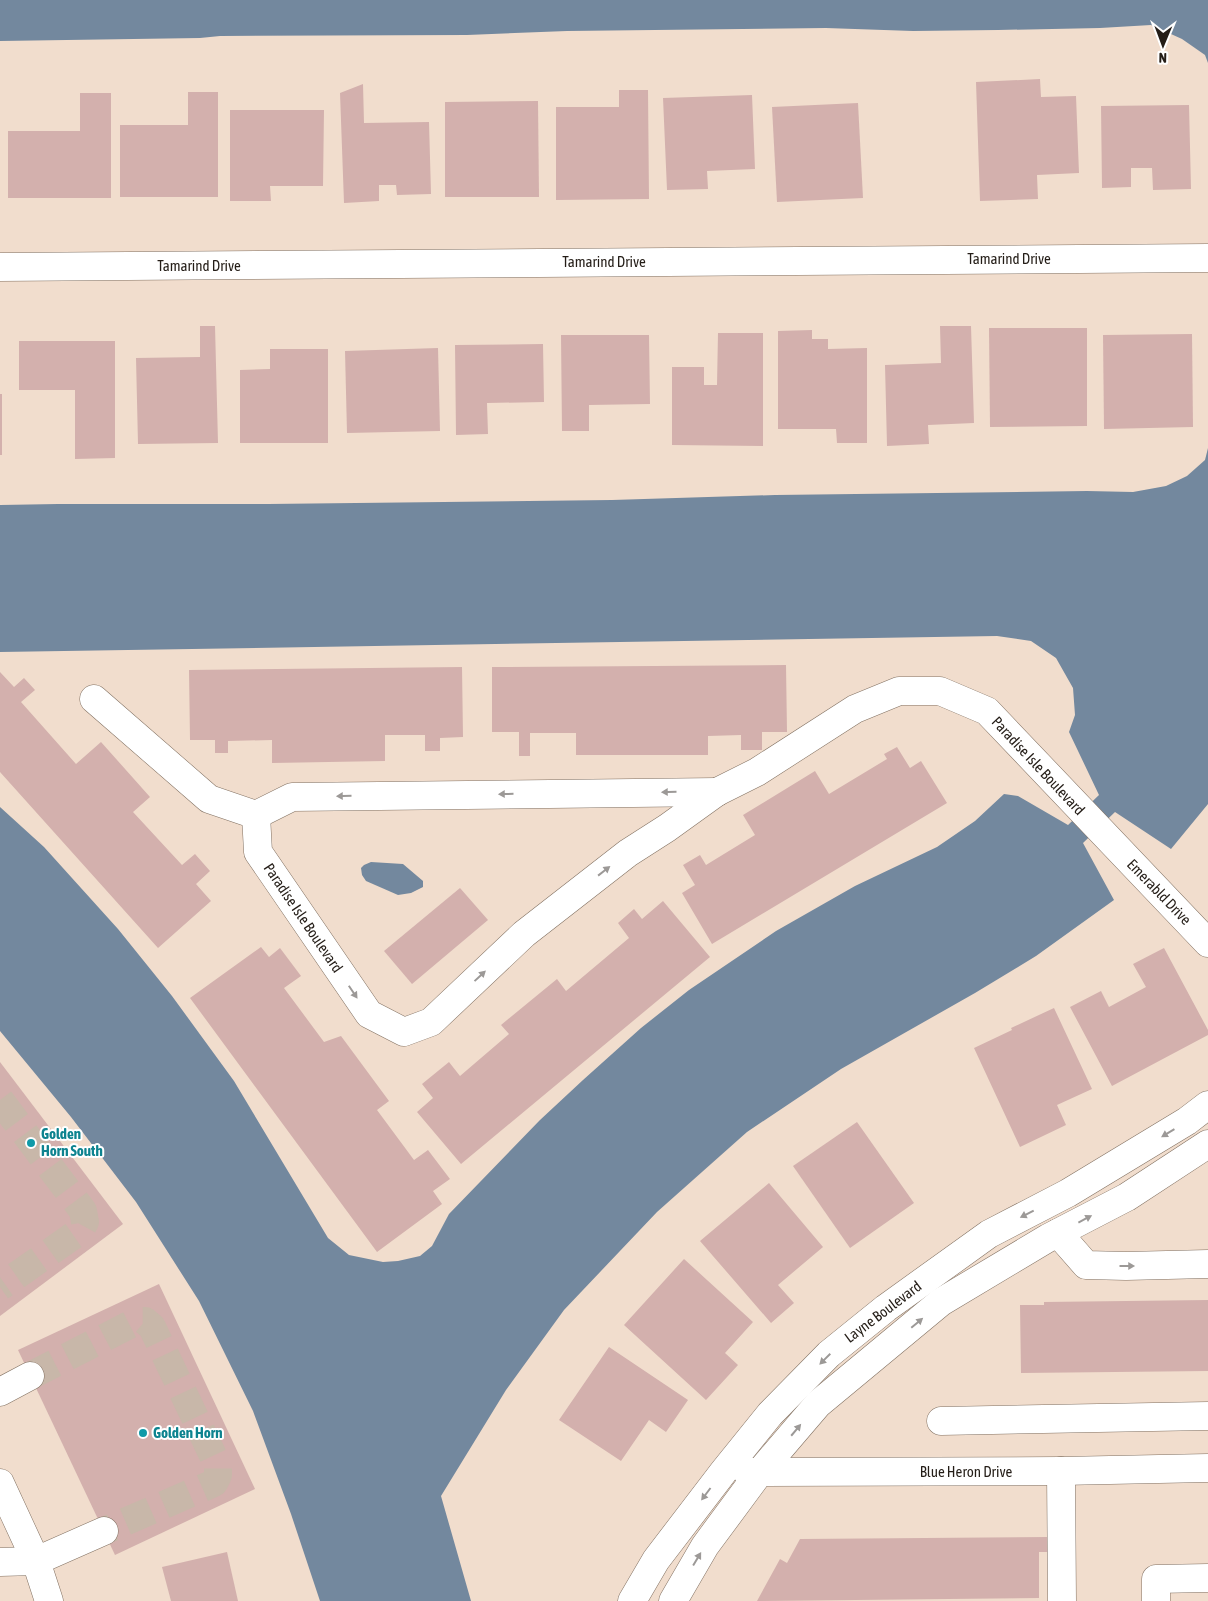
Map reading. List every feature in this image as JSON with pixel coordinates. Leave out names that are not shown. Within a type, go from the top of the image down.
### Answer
[{"type":"street","name":"Tamarind Drive","points":[[0,267],[1208,258]]},
{"type":"street","name":"Paradise Isle Boulevard","points":[[718,792],[292,797],[256,815],[258,852],[369,1014],[404,1032],[431,1022],[524,934],[628,853],[718,792],[757,772],[855,709],[899,691],[940,691],[987,711],[1110,842]]},
{"type":"street","points":[[94,699],[209,799],[256,815]]},
{"type":"street","name":"Emerabld Drive","points":[[1110,842],[1208,943]]},
{"type":"street","name":"Layne Boulevard","points":[[632,1601],[656,1560],[724,1471],[770,1414],[829,1354],[886,1308],[989,1234],[1068,1193],[1187,1122],[1208,1105]]},
{"type":"street","name":"Layne Boulevard","points":[[672,1601],[705,1546],[759,1473],[818,1404],[941,1302],[1058,1233],[1127,1197],[1208,1144]]},
{"type":"street","points":[[1058,1233],[1086,1265],[1208,1264]]},
{"type":"street","points":[[0,1392],[30,1376]]},
{"type":"street","points":[[941,1421],[1208,1416]]},
{"type":"street","name":"Blue Heron Drive","points":[[724,1471],[759,1473],[1208,1468]]},
{"type":"street","points":[[1061,1471],[1062,1601]]},
{"type":"street","points":[[3,1498],[36,1561],[49,1601]]},
{"type":"street","points":[[0,1562],[36,1561],[104,1531]]},
{"type":"street","points":[[1156,1601],[1156,1579],[1208,1578]]},
{"type":"water","points":[[0,0],[1208,0],[1208,63],[1205,55],[1182,39],[1151,25],[998,30],[913,31],[826,28],[567,31],[467,35],[220,36],[200,38],[0,41]]},
{"type":"water","points":[[1208,448],[1208,804],[1171,849],[1115,812],[1083,843],[1114,900],[1036,956],[841,1069],[747,1132],[657,1212],[564,1310],[506,1390],[441,1496],[471,1601],[320,1601],[291,1514],[253,1411],[199,1301],[136,1202],[71,1117],[0,1031],[0,807],[44,847],[118,929],[172,996],[234,1081],[328,1238],[349,1255],[383,1262],[398,1261],[420,1256],[432,1246],[449,1214],[540,1120],[641,1028],[689,990],[776,931],[855,886],[937,847],[975,821],[1004,794],[1018,796],[1068,825],[1099,795],[1069,732],[1075,715],[1073,688],[1056,658],[1031,641],[997,636],[0,652],[0,505],[268,504],[612,500],[775,495],[1133,492],[1166,486],[1187,476],[1205,460]]},
{"type":"water","points":[[371,862],[403,864],[423,881],[423,887],[411,893],[398,895],[366,881],[362,875],[361,868]]},
{"type":"building","points":[[1040,79],[1041,97],[1076,96],[1079,173],[1037,175],[1038,199],[980,201],[976,82]]},
{"type":"building","points":[[363,84],[364,123],[429,122],[431,194],[397,195],[396,185],[379,185],[379,201],[344,203],[340,93]]},
{"type":"building","points":[[619,90],[648,90],[649,199],[556,200],[556,107],[619,107]]},
{"type":"building","points":[[188,92],[218,92],[218,197],[120,197],[120,125],[188,125]]},
{"type":"building","points":[[80,93],[111,93],[111,198],[8,198],[8,131],[80,131]]},
{"type":"building","points":[[752,95],[755,169],[707,171],[708,189],[667,190],[663,98]]},
{"type":"building","points":[[538,101],[539,197],[445,197],[445,102]]},
{"type":"building","points":[[858,103],[863,198],[777,202],[772,107]]},
{"type":"building","points":[[1189,105],[1191,189],[1153,190],[1152,168],[1131,168],[1131,187],[1102,188],[1101,106]]},
{"type":"building","points":[[230,110],[324,110],[323,186],[270,186],[271,201],[230,201]]},
{"type":"building","points":[[200,326],[215,326],[218,443],[138,444],[136,358],[200,357]]},
{"type":"building","points":[[940,326],[971,326],[974,423],[928,425],[929,444],[887,446],[885,365],[941,363]]},
{"type":"building","points":[[989,328],[1087,328],[1087,426],[990,427]]},
{"type":"building","points":[[812,330],[812,339],[828,339],[828,349],[867,348],[867,443],[837,443],[836,429],[778,429],[778,331]]},
{"type":"building","points":[[718,333],[763,333],[763,446],[672,445],[672,367],[704,367],[704,385],[717,385]]},
{"type":"building","points":[[1192,334],[1193,427],[1104,429],[1103,335]]},
{"type":"building","points":[[561,335],[649,335],[650,404],[589,405],[589,431],[562,431]]},
{"type":"building","points":[[19,341],[115,341],[115,458],[75,459],[75,390],[19,390]]},
{"type":"building","points":[[543,344],[544,402],[487,403],[488,434],[456,435],[455,345]]},
{"type":"building","points":[[438,348],[440,431],[347,433],[345,351]]},
{"type":"building","points":[[270,349],[328,349],[328,443],[240,443],[240,370],[270,369]]},
{"type":"building","points":[[0,394],[2,394],[2,455],[0,455]]},
{"type":"building","points":[[786,665],[787,732],[762,732],[762,750],[741,750],[741,735],[708,736],[708,755],[576,755],[576,733],[530,733],[530,756],[519,756],[519,732],[492,732],[492,667]]},
{"type":"building","points":[[462,667],[463,737],[440,738],[440,751],[425,751],[425,735],[385,735],[385,761],[272,763],[272,740],[228,741],[228,753],[215,753],[215,740],[190,740],[189,670]]},
{"type":"building","points":[[0,672],[14,687],[24,678],[35,690],[21,702],[76,764],[101,742],[150,797],[133,812],[182,865],[195,854],[210,871],[196,884],[211,901],[158,948],[0,772]]},
{"type":"building","points":[[897,747],[910,768],[921,761],[947,803],[712,944],[682,893],[695,885],[683,865],[700,855],[706,865],[755,835],[743,815],[815,771],[829,794],[887,759],[884,754]]},
{"type":"building","points":[[460,888],[488,920],[412,984],[384,951]]},
{"type":"building","points":[[663,901],[710,957],[461,1164],[417,1112],[433,1098],[422,1084],[449,1062],[460,1076],[509,1034],[501,1025],[557,979],[566,991],[629,938],[618,923],[634,909],[642,919]]},
{"type":"building","points":[[261,947],[269,957],[280,948],[301,976],[284,988],[324,1042],[341,1036],[389,1101],[377,1110],[414,1160],[428,1150],[450,1179],[433,1191],[442,1204],[377,1252],[190,998]]},
{"type":"building","points":[[1164,948],[1208,1030],[1208,1035],[1112,1086],[1070,1007],[1101,991],[1109,1007],[1146,987],[1133,964]]},
{"type":"building","points":[[1054,1008],[1092,1089],[1057,1105],[1066,1125],[1020,1147],[974,1048]]},
{"type":"building","name":"Golden Horn South","points":[[0,1062],[123,1224],[0,1316]]},
{"type":"building","points":[[857,1122],[914,1203],[850,1248],[793,1166]]},
{"type":"building","points":[[769,1183],[823,1247],[778,1285],[794,1303],[771,1323],[700,1241]]},
{"type":"building","points":[[684,1259],[753,1322],[725,1353],[738,1365],[706,1400],[624,1325]]},
{"type":"building","name":"Golden Horn","points":[[159,1284],[255,1489],[115,1555],[18,1350]]},
{"type":"building","points":[[1208,1300],[1208,1371],[1021,1373],[1020,1305],[1044,1305],[1044,1302]]},
{"type":"building","points":[[609,1347],[688,1400],[666,1432],[649,1420],[621,1461],[559,1420]]},
{"type":"building","points":[[1049,1537],[1049,1552],[1039,1552],[1039,1598],[757,1601],[780,1559],[787,1563],[800,1539]]},
{"type":"building","points":[[227,1552],[238,1601],[171,1601],[162,1567]]},
{"type":"tunnel","points":[[0,1100],[83,1211],[85,1222],[80,1231],[0,1287]]},
{"type":"tunnel","points":[[30,1376],[137,1321],[145,1321],[152,1327],[218,1466],[218,1475],[214,1483],[104,1531]]},
{"type":"place","name":"Golden Horn South","points":[[31,1143]]},
{"type":"place","name":"Golden Horn","points":[[143,1433]]}]
